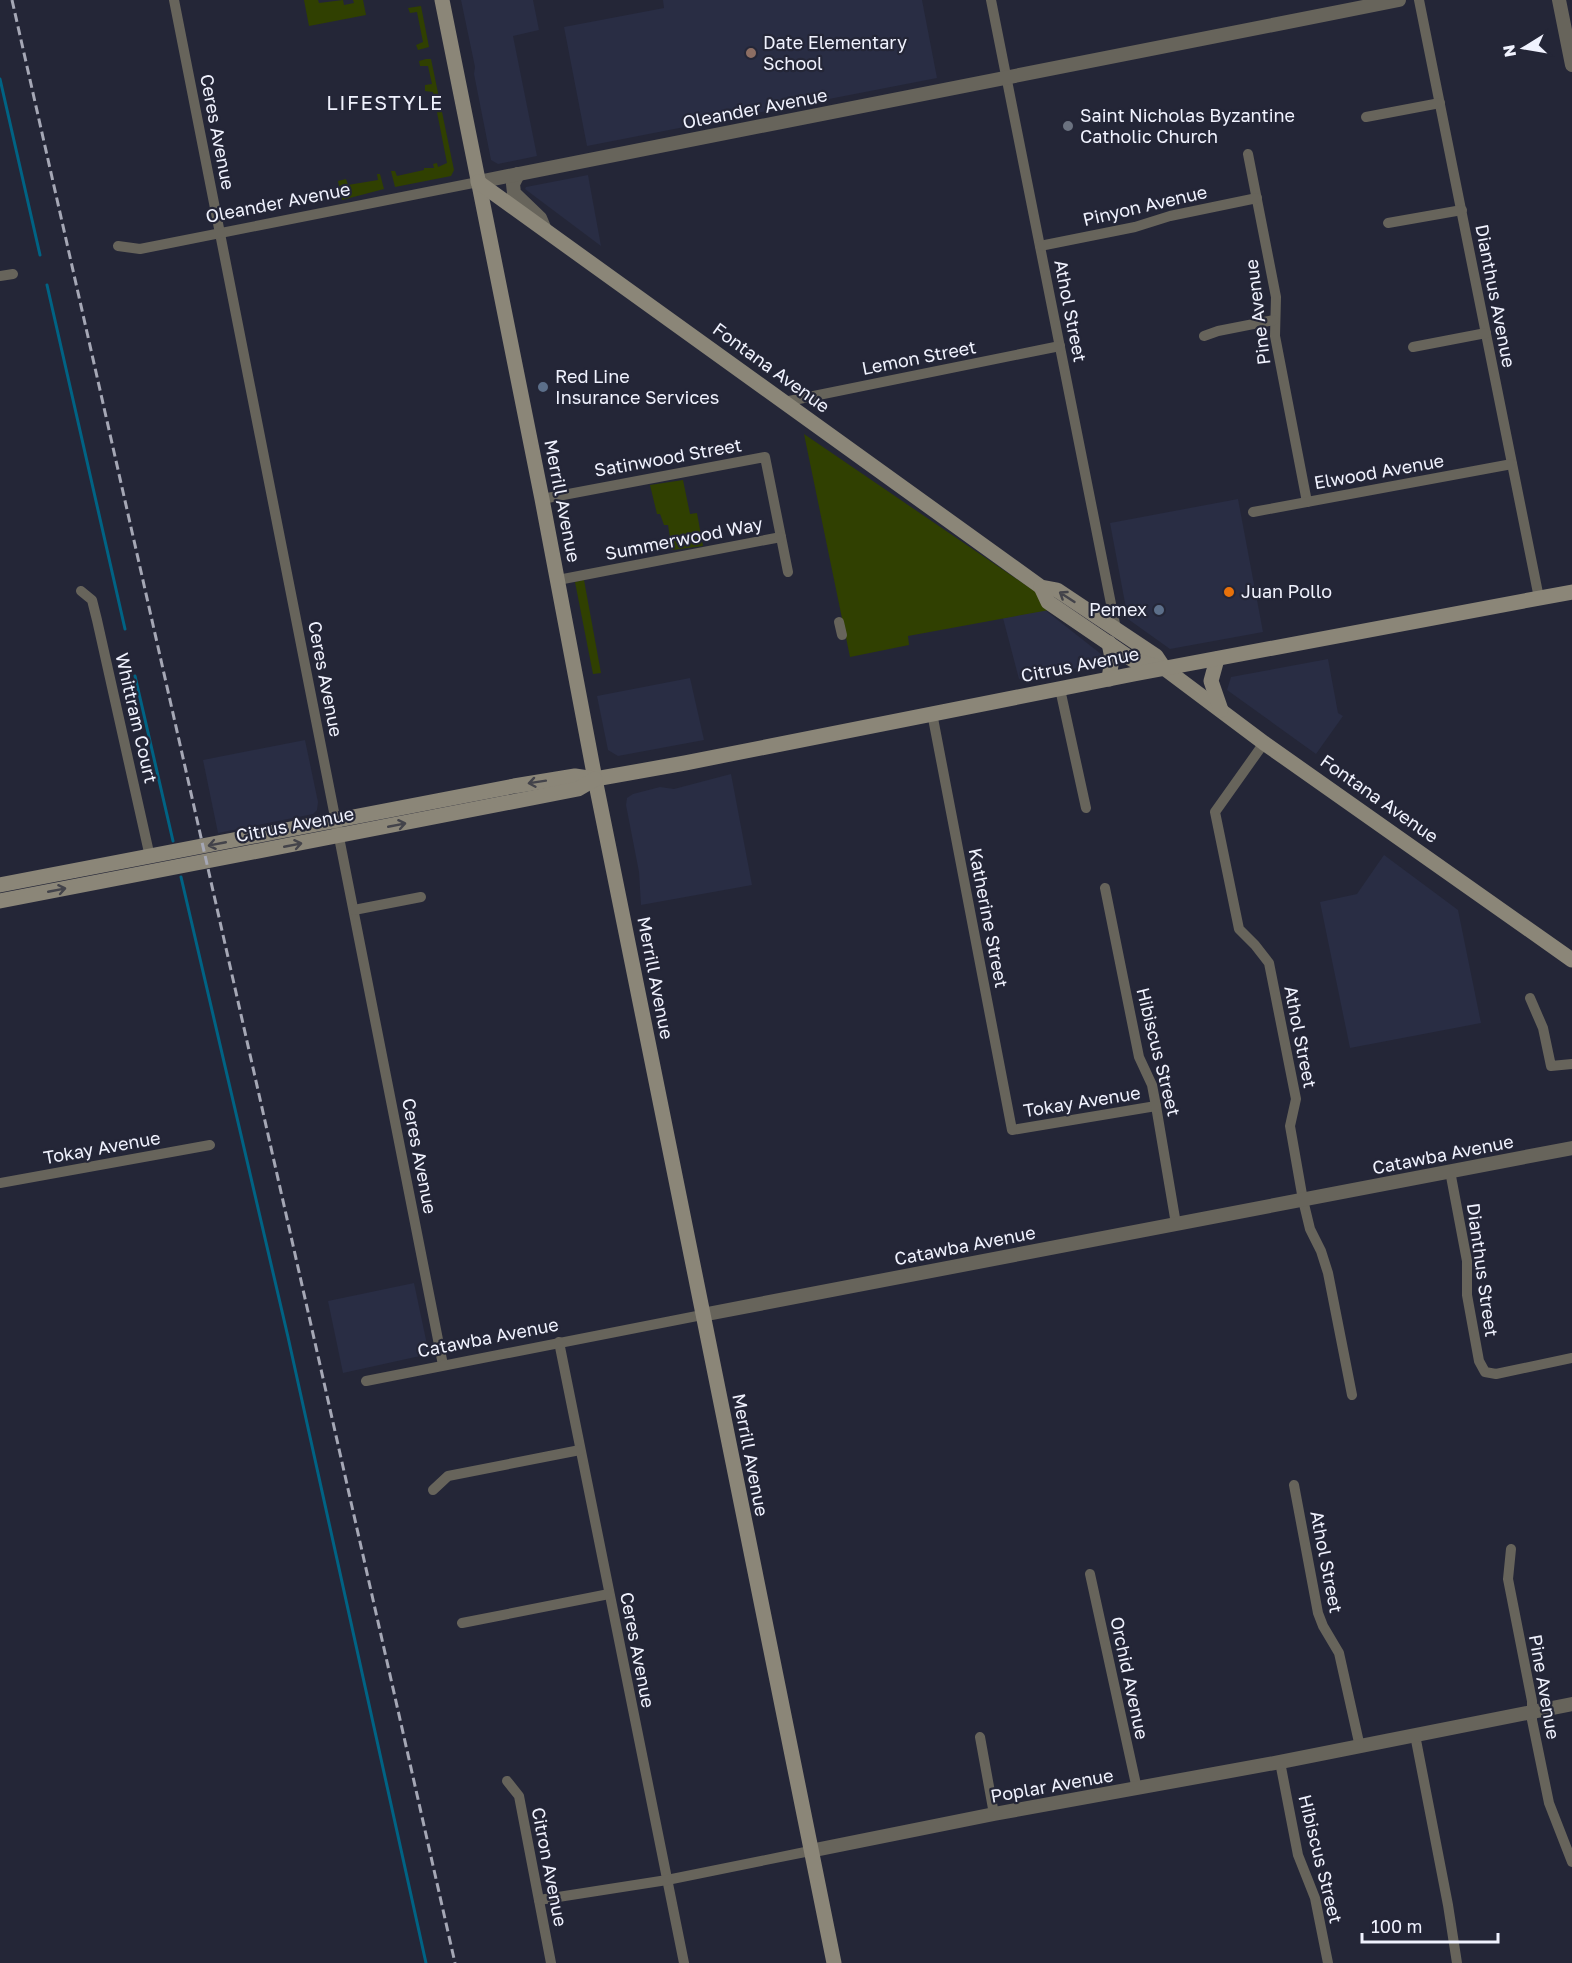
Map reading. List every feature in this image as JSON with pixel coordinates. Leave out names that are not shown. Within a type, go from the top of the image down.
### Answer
[{"type":"main road","name":"Merrill Avenue","points":[[442,0],[702,1316],[834,1963]]},
{"type":"main road","name":"Fontana Avenue","points":[[478,182],[1041,587],[1057,590],[1156,656],[1164,668],[1264,743],[1572,960]]},
{"type":"main road","name":"Fontana Avenue","points":[[1041,587],[1048,602],[1133,660],[1164,668]]},
{"type":"main road","name":"Citrus Avenue","points":[[0,901],[177,859],[338,829],[565,777],[595,779],[685,763],[1060,688],[1572,592]]},
{"type":"main road","points":[[1109,643],[1112,658],[1109,679]]},
{"type":"main road","points":[[1217,658],[1210,681],[1221,710]]},
{"type":"main road","name":"Citrus Avenue","points":[[0,885],[150,857],[177,859]]},
{"type":"street","name":"Ceres Avenue","points":[[174,0],[443,1365]]},
{"type":"street","name":"Athol Street","points":[[991,0],[1116,629]]},
{"type":"street","name":"Oleander Avenue","points":[[118,246],[140,249],[1399,0]]},
{"type":"street","name":"Dianthus Avenue","points":[[1419,0],[1539,598]]},
{"type":"street","points":[[1559,0],[1572,65]]},
{"type":"street","points":[[1366,117],[1440,103]]},
{"type":"street","name":"Pine Avenue","points":[[1248,154],[1276,297],[1275,336],[1307,502]]},
{"type":"street","points":[[518,174],[513,184],[514,193],[540,218],[545,230]]},
{"type":"street","name":"Pinyon Avenue","points":[[1040,246],[1257,198]]},
{"type":"street","points":[[1388,223],[1462,210]]},
{"type":"street","points":[[0,276],[13,274]]},
{"type":"street","points":[[1204,336],[1274,320]]},
{"type":"street","points":[[1413,347],[1486,333]]},
{"type":"street","name":"Lemon Street","points":[[784,402],[1060,346]]},
{"type":"street","name":"Satinwood Street","points":[[542,499],[765,457],[781,537]]},
{"type":"street","name":"Elwood Avenue","points":[[1253,512],[1512,464]]},
{"type":"street","points":[[781,537],[788,572]]},
{"type":"street","name":"Summerwood Way","points":[[558,580],[781,537]]},
{"type":"street","name":"Whittram Court","points":[[81,591],[92,600],[150,857]]},
{"type":"street","points":[[839,622],[842,635]]},
{"type":"street","points":[[1060,688],[1086,808]]},
{"type":"street","name":"Katherine Street","points":[[932,713],[1012,1130]]},
{"type":"street","name":"Athol Street","points":[[1264,743],[1215,812],[1239,929],[1269,963],[1296,1099],[1290,1126],[1304,1200],[1310,1229],[1321,1251],[1328,1273],[1352,1395]]},
{"type":"street","name":"Hibiscus Street","points":[[1105,888],[1139,1057],[1152,1085],[1176,1224]]},
{"type":"street","points":[[354,910],[421,897]]},
{"type":"street","points":[[1530,998],[1543,1028],[1551,1066],[1572,1064]]},
{"type":"street","name":"Tokay Avenue","points":[[1012,1130],[1156,1106]]},
{"type":"street","name":"Tokay Avenue","points":[[0,1183],[210,1145]]},
{"type":"street","name":"Catawba Avenue","points":[[366,1380],[1572,1148]]},
{"type":"street","name":"Dianthus Street","points":[[1450,1171],[1467,1261],[1467,1295],[1479,1360],[1485,1372],[1496,1374],[1572,1358]]},
{"type":"street","name":"Ceres Avenue","points":[[560,1342],[684,1963]]},
{"type":"street","points":[[433,1490],[448,1476],[580,1450]]},
{"type":"street","name":"Athol Street","points":[[1294,1485],[1318,1613],[1339,1653],[1360,1747]]},
{"type":"street","name":"Pine Avenue","points":[[1511,1549],[1508,1579],[1549,1803],[1572,1862]]},
{"type":"street","name":"Orchid Avenue","points":[[1090,1574],[1137,1789]]},
{"type":"street","points":[[462,1623],[609,1594]]},
{"type":"street","name":"Poplar Avenue","points":[[539,1900],[667,1880],[994,1814],[1360,1747],[1572,1704]]},
{"type":"street","points":[[1415,1735],[1457,1963]]},
{"type":"street","points":[[980,1737],[994,1814]]},
{"type":"street","name":"Hibiscus Street","points":[[1280,1762],[1298,1855],[1315,1898],[1328,1963]]},
{"type":"street","name":"Citron Avenue","points":[[507,1781],[519,1796],[551,1963]]},
{"type":"shaded area","points":[[461,0],[533,0],[539,30],[513,36],[537,156],[498,164],[491,160]]},
{"type":"shaded area","name":"Date Elementary School","points":[[663,0],[922,0],[937,78],[587,146],[564,27],[664,8]]},
{"type":"shaded area","points":[[588,175],[601,246],[525,189]]},
{"type":"shaded area","points":[[1238,499],[1263,632],[1170,649],[1128,619],[1110,523]]},
{"type":"shaded area","points":[[1045,610],[1101,654],[1103,658],[1099,664],[1019,679],[1003,618]]},
{"type":"shaded area","points":[[1328,659],[1338,713],[1343,716],[1316,754],[1227,690],[1231,677]]},
{"type":"shaded area","points":[[690,678],[704,740],[618,756],[608,750],[597,696]]},
{"type":"shaded area","points":[[305,740],[318,802],[317,810],[313,814],[218,833],[203,760]]},
{"type":"shaded area","points":[[731,774],[752,885],[641,905],[639,872],[626,805],[627,798],[633,794],[660,787],[674,789]]},
{"type":"shaded area","points":[[1384,855],[1458,910],[1481,1023],[1350,1048],[1320,902],[1357,894]]},
{"type":"shaded area","points":[[414,1283],[429,1354],[343,1373],[328,1301]]},
{"type":"green space","points":[[304,0],[318,0],[319,3],[343,0],[344,5],[354,3],[353,0],[363,0],[366,15],[309,26]]},
{"type":"green space","points":[[421,6],[429,47],[418,50],[416,45],[423,42],[417,12],[410,13],[408,8]]},
{"type":"green space","points":[[431,59],[454,170],[451,176],[395,187],[391,171],[395,171],[397,176],[424,170],[424,168],[434,168],[433,164],[437,163],[438,167],[447,163],[433,92],[425,91],[425,85],[432,84],[428,66],[420,66],[419,61]]},
{"type":"green space","points":[[377,174],[380,174],[384,189],[342,200],[338,181],[346,179],[348,185],[378,180]]},
{"type":"green space","points":[[804,434],[1043,597],[1049,610],[908,636],[909,645],[850,657]]},
{"type":"green space","points":[[683,480],[690,514],[697,513],[703,546],[672,550],[668,525],[664,525],[660,514],[657,514],[650,485]]},
{"type":"green space","points":[[584,580],[601,673],[593,674],[575,582]]},
{"type":"waterway","points":[[0,79],[40,255]]},
{"type":"waterway","points":[[47,285],[125,629]]},
{"type":"waterway","points":[[135,676],[173,841]]},
{"type":"waterway","points":[[181,877],[288,1337],[426,1963]]},
{"type":"railway","points":[[12,0],[455,1963]]},
{"type":"place","name":"Date Elementary School","points":[[751,53]]},
{"type":"place","name":"Saint Nicholas Byzantine Catholic Church","points":[[1068,126]]},
{"type":"place","name":"Red Line Insurance Services","points":[[543,387]]},
{"type":"place","name":"Juan Pollo","points":[[1229,592]]},
{"type":"place","name":"Pemex","points":[[1159,610]]},
{"type":"district","name":"LIFESTYLE","points":[[385,103]]}]
